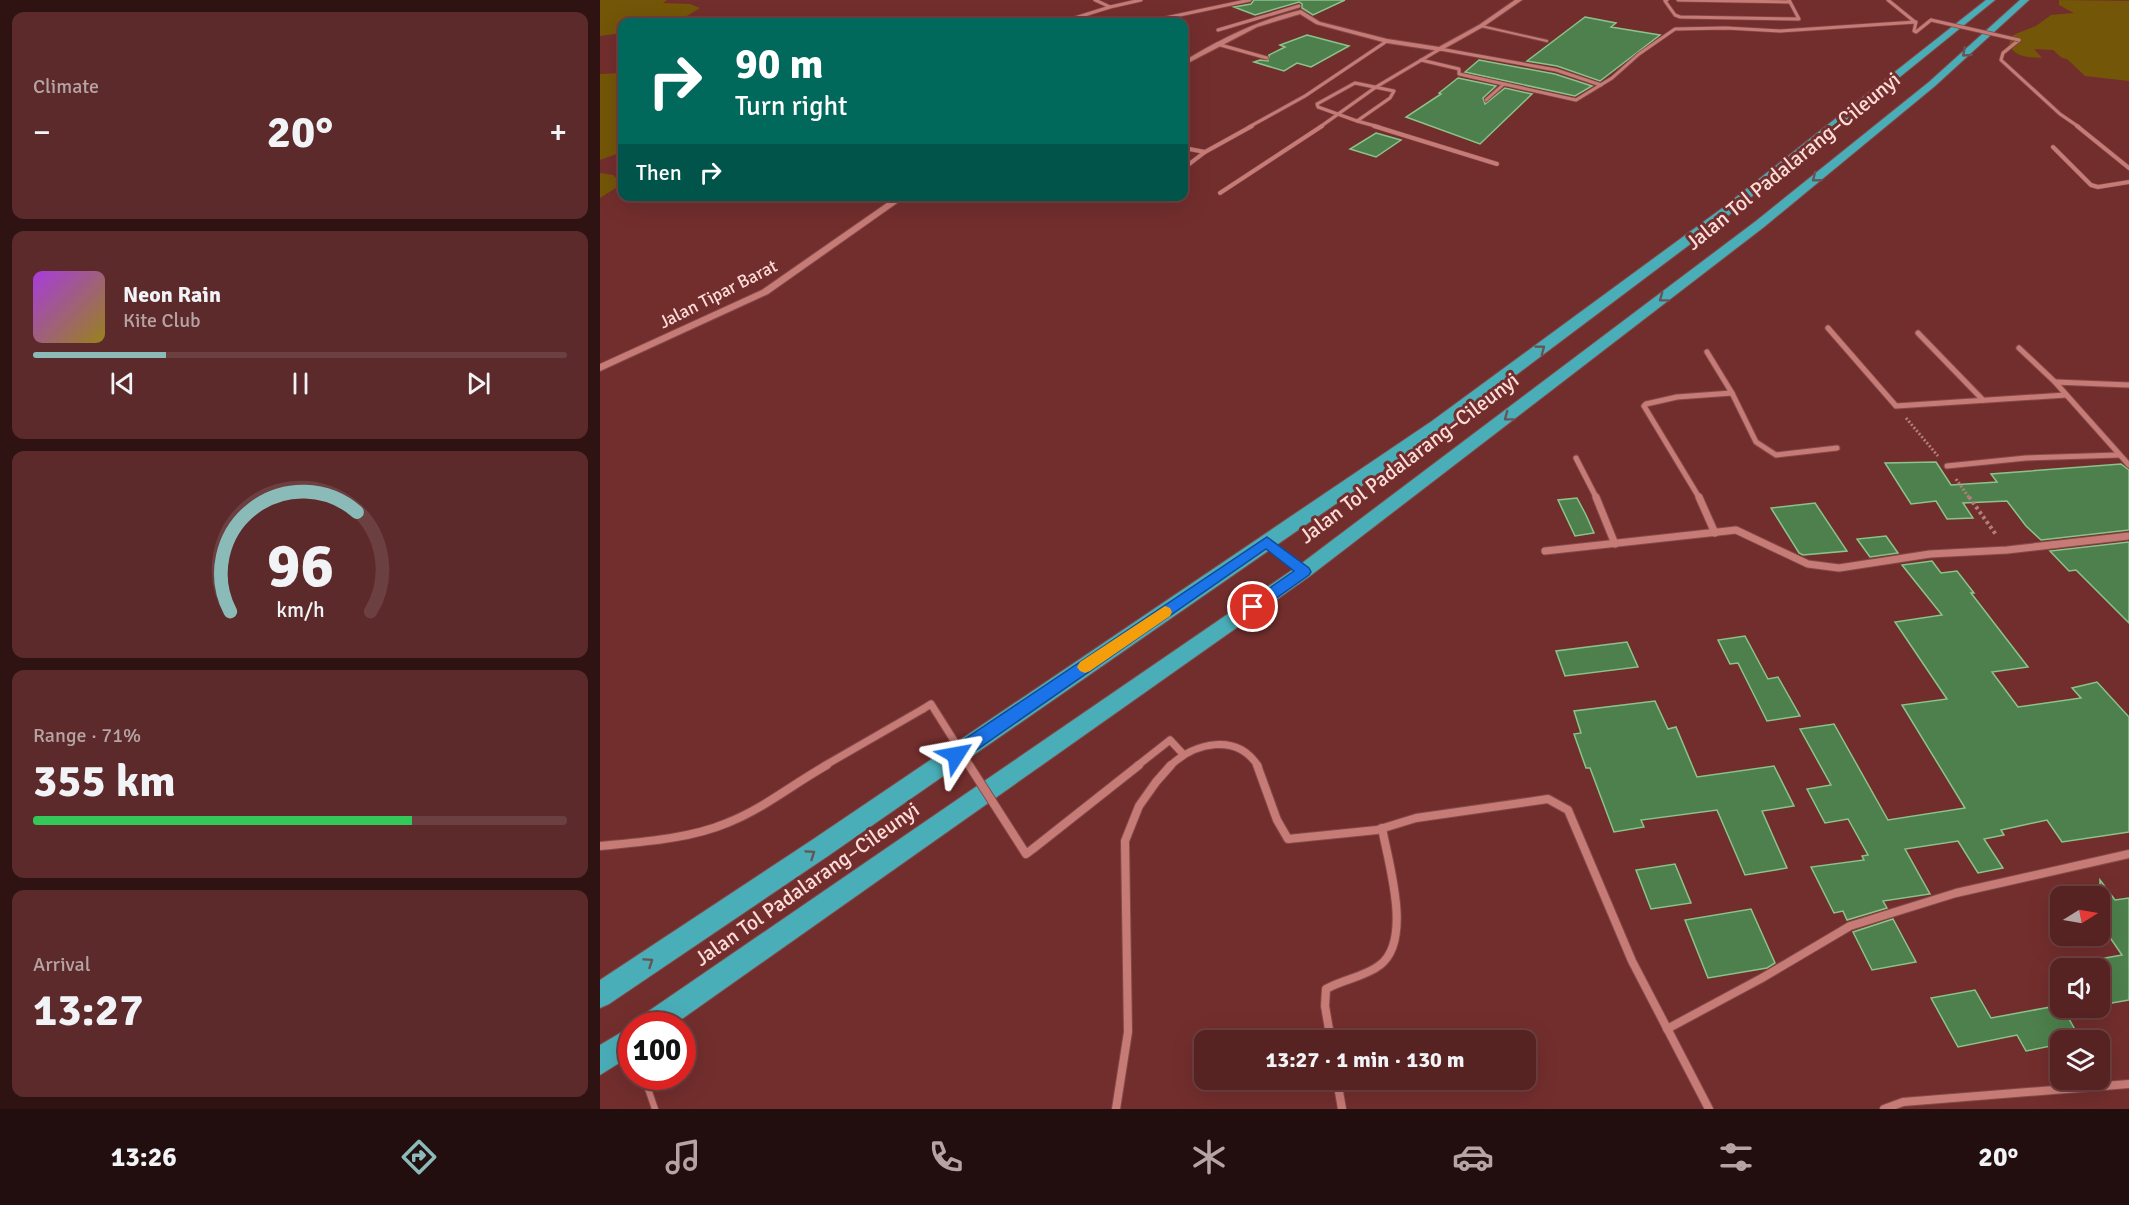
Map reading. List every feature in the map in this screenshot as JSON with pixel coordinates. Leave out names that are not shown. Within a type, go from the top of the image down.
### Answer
[{"type":"highway","name":"Jalan Tol Padalarang–Cileunyi","points":[[600,994],[820,848],[1438,425],[1715,220],[1991,0]]},
{"type":"highway","name":"Jalan Tol Padalarang–Cileunyi","points":[[669,1012],[1304,572],[1760,224],[1932,84],[2025,0]]},
{"type":"highway","points":[[600,1061],[618,1048]]},
{"type":"street","points":[[1095,0],[1110,7]]},
{"type":"street","points":[[1075,18],[1141,0]]},
{"type":"street","points":[[1165,18],[1250,0]]},
{"type":"street","points":[[1297,0],[1300,9],[1318,23],[1387,41],[1556,70],[1601,85]]},
{"type":"street","points":[[1220,193],[1318,129],[1376,87],[1481,26],[1519,0]]},
{"type":"street","points":[[1667,0],[1665,1],[1675,15],[1680,17],[1799,19],[1789,1],[1678,0]]},
{"type":"street","points":[[1888,0],[1916,22]]},
{"type":"street","points":[[1218,30],[1300,9]]},
{"type":"street","points":[[1188,61],[1262,23],[1300,9]]},
{"type":"street","points":[[1916,22],[1914,31],[1918,32],[1931,20],[2019,40],[2003,53],[2001,60],[2060,114],[2094,138],[2112,156],[2129,168]]},
{"type":"street","points":[[1421,60],[1459,69],[1459,74],[1577,100],[1601,85],[1675,29],[1726,28],[1780,31],[1916,22]]},
{"type":"street","points":[[1188,165],[1205,152],[1305,96],[1387,41]]},
{"type":"street","points":[[1217,44],[1267,58]]},
{"type":"street","points":[[1357,121],[1394,93],[1393,90],[1359,82],[1349,84],[1317,104],[1318,107],[1336,114],[1357,121],[1497,164]]},
{"type":"street","points":[[1485,100],[1504,84]]},
{"type":"street","points":[[2053,147],[2091,185],[2096,187],[2129,182]]},
{"type":"street","points":[[1188,149],[1205,152]]},
{"type":"street","name":"Jalan Tipar Barat","points":[[600,368],[765,292],[896,201]]},
{"type":"street","points":[[1828,328],[1896,406],[2066,395]]},
{"type":"street","points":[[1918,333],[1983,400]]},
{"type":"street","points":[[2019,348],[2055,382],[2129,465]]},
{"type":"street","points":[[1707,352],[1756,442],[1776,455],[1837,448]]},
{"type":"street","points":[[2055,382],[2129,385]]},
{"type":"street","points":[[1715,533],[1706,507],[1644,406],[1649,402],[1677,397],[1731,393]]},
{"type":"street","points":[[1947,466],[2026,458],[2119,454]]},
{"type":"street","points":[[1576,458],[1594,491],[1615,544]]},
{"type":"street","points":[[1545,551],[1739,531],[1808,564],[1839,568],[1930,554],[2007,550],[2129,536]]},
{"type":"street","points":[[600,846],[661,840],[726,824],[766,804],[800,780],[931,704],[1026,854],[1170,740],[1184,754]]},
{"type":"street","points":[[1116,1109],[1128,1032],[1125,934],[1127,828],[1144,798],[1184,754],[1214,745],[1243,748],[1252,758],[1266,784],[1278,820],[1288,839],[1382,828],[1416,818],[1548,799],[1568,810],[1632,961],[1708,1109]]},
{"type":"street","points":[[1329,1030],[1325,1006],[1326,990],[1336,982],[1379,966],[1390,955],[1396,937],[1394,904],[1382,828]]},
{"type":"street","points":[[1667,1029],[1762,978],[1850,926],[1956,893],[2129,854]]},
{"type":"street","points":[[1884,1109],[1903,1105],[2129,1084]]},
{"type":"street","points":[[1339,1090],[1342,1109]]},
{"type":"lane","points":[[1481,26],[1546,41]]},
{"type":"lane","points":[[1267,542],[1304,572]]},
{"type":"lane","points":[[648,1090],[655,1109]]},
{"type":"shaded area","points":[[600,0],[667,0],[663,3],[690,4],[700,8],[684,18],[618,18],[618,34],[600,36]]},
{"type":"shaded area","points":[[2059,0],[2129,1],[2129,81],[2085,76],[2067,59],[2062,58],[2053,50],[2034,49],[2042,58],[2023,56],[2012,49],[2009,44],[2013,35],[2036,26],[2051,15],[2074,13],[2059,5]]},
{"type":"shaded area","points":[[618,73],[618,153],[600,160],[600,74]]},
{"type":"shaded area","points":[[600,173],[613,175],[618,180],[618,187],[600,198]]},
{"type":"building","points":[[1254,0],[1345,0],[1313,15],[1302,8],[1299,2],[1255,15],[1234,7],[1251,4]]},
{"type":"building","points":[[1585,17],[1616,23],[1611,27],[1660,35],[1600,81],[1557,66],[1527,61]]},
{"type":"building","points":[[1307,35],[1349,46],[1311,67],[1297,63],[1284,71],[1254,62],[1268,61],[1269,55],[1285,47],[1280,45]]},
{"type":"building","points":[[1479,60],[1555,74],[1592,86],[1575,96],[1465,72]]},
{"type":"building","points":[[1458,78],[1496,86],[1483,98],[1485,104],[1505,88],[1532,94],[1480,144],[1406,117],[1441,94],[1439,93]]},
{"type":"building","points":[[1376,133],[1401,140],[1376,157],[1350,149]]},
{"type":"building","points":[[1936,462],[1951,485],[1997,482],[1991,474],[2121,464],[2129,470],[2129,530],[2041,540],[2026,526],[2007,501],[1963,503],[1973,518],[1947,519],[1936,501],[1911,504],[1885,463]]},
{"type":"building","points":[[1577,498],[1594,533],[1575,536],[1558,500]]},
{"type":"building","points":[[1815,503],[1847,551],[1803,555],[1799,553],[1771,508]]},
{"type":"building","points":[[1886,536],[1898,553],[1870,557],[1857,539]]},
{"type":"building","points":[[2129,542],[2129,623],[2076,570],[2069,571],[2050,551]]},
{"type":"building","points":[[1932,561],[1941,573],[1957,571],[1974,593],[1971,593],[2028,667],[1992,672],[2018,707],[2081,698],[2072,688],[2097,682],[2129,717],[2129,832],[2062,842],[2047,820],[2001,830],[2004,835],[1984,839],[2003,868],[1978,873],[1958,841],[1905,849],[1930,894],[1883,901],[1887,908],[1847,920],[1843,911],[1834,913],[1811,867],[1864,860],[1862,856],[1868,855],[1848,819],[1825,823],[1807,789],[1831,785],[1800,729],[1834,724],[1888,820],[1965,808],[1902,705],[1947,699],[1895,622],[1942,615],[1902,565]]},
{"type":"building","points":[[1745,636],[1768,679],[1778,677],[1800,716],[1767,721],[1738,663],[1730,664],[1718,640]]},
{"type":"building","points":[[1627,642],[1638,667],[1565,676],[1556,651]]},
{"type":"building","points":[[1655,701],[1668,729],[1676,727],[1697,777],[1774,766],[1794,806],[1762,811],[1787,868],[1745,875],[1717,810],[1641,820],[1644,827],[1614,832],[1590,768],[1586,768],[1574,734],[1581,733],[1574,711]]},
{"type":"building","points":[[1675,864],[1691,903],[1651,909],[1636,870]]},
{"type":"building","points":[[2110,893],[2115,900],[2129,898],[2129,1000],[2110,1003],[2110,958],[2106,958],[2122,955],[2110,938]]},
{"type":"building","points":[[1751,909],[1775,963],[1767,968],[1708,978],[1685,920]]},
{"type":"building","points":[[1893,919],[1916,962],[1872,970],[1853,932]]},
{"type":"building","points":[[1975,990],[1991,1018],[2050,1007],[2050,1018],[2068,1018],[2075,1030],[2050,1030],[2050,1046],[2026,1051],[2017,1035],[1958,1047],[1931,998]]},
{"type":"slow traffic","points":[[1085,667],[1165,612]]},
{"type":"route","points":[[956,755],[1267,542],[1304,572],[1253,607]]}]
